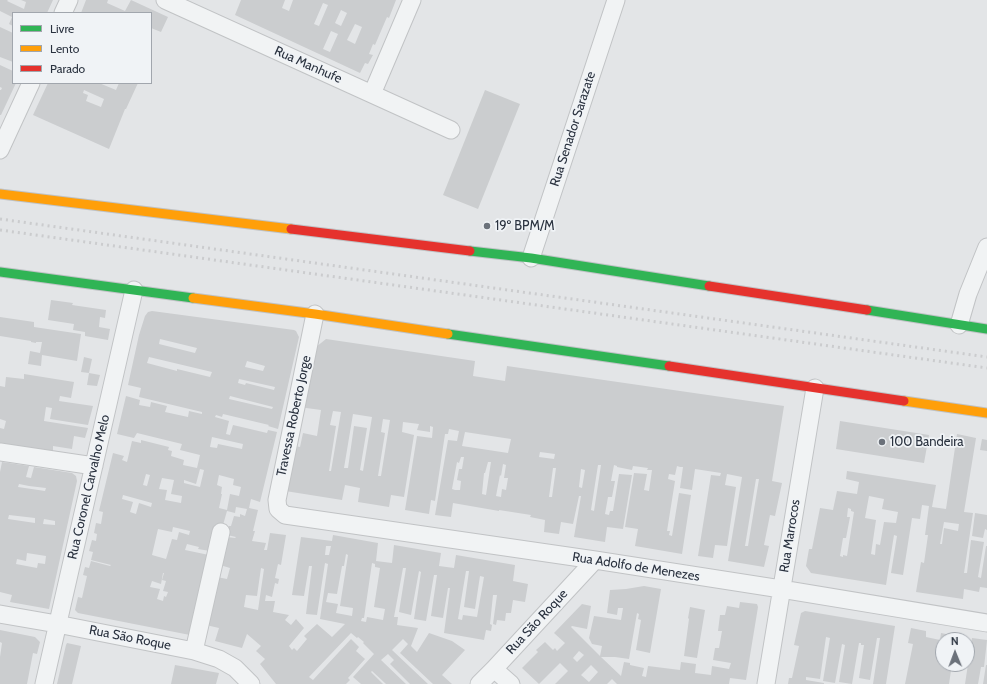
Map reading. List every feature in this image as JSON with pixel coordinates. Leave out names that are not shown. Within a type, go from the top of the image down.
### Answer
[{"type":"main road","points":[[0,194],[530,258],[987,329]]},
{"type":"main road","points":[[0,272],[315,314],[987,413]]},
{"type":"street","points":[[63,12],[69,0]]},
{"type":"street","name":"Rua Manhufe","points":[[165,0],[451,130]]},
{"type":"street","points":[[372,94],[412,0]]},
{"type":"street","name":"Rua Senador Sarazate","points":[[530,258],[616,0]]},
{"type":"street","points":[[0,150],[31,84]]},
{"type":"street","points":[[959,325],[968,294],[987,247]]},
{"type":"street","name":"Rua Coronel Carvalho Melo","points":[[44,684],[134,290]]},
{"type":"street","name":"Travessa Roberto Jorge","points":[[285,515],[278,509],[277,500],[315,314]]},
{"type":"street","name":"Rua Marrocos","points":[[766,684],[815,388]]},
{"type":"street","points":[[0,452],[94,466]]},
{"type":"street","name":"Rua Adolfo de Menezes","points":[[285,515],[595,560],[987,623]]},
{"type":"street","points":[[194,651],[220,532]]},
{"type":"street","name":"Rua São Roque","points":[[479,684],[595,560]]},
{"type":"street","name":"Rua São Roque","points":[[0,614],[194,651],[219,660],[235,668],[251,684]]},
{"type":"street","points":[[494,668],[511,684]]},
{"type":"building","points":[[0,0],[8,0],[7,1],[24,9],[26,2],[21,0],[53,0],[47,12],[12,12],[12,17],[0,11]]},
{"type":"building","points":[[86,0],[108,0],[107,3],[125,11],[131,0],[168,17],[161,32],[152,28],[152,12],[81,12]]},
{"type":"building","points":[[241,0],[285,0],[282,8],[289,11],[293,0],[396,0],[389,18],[387,17],[375,45],[373,44],[369,54],[373,55],[368,64],[365,63],[360,73],[235,15]],"holes":[[[323,3],[328,5],[319,26],[314,24]],[[341,10],[347,13],[341,26],[335,23]],[[355,24],[362,27],[355,44],[347,40]],[[331,31],[338,34],[330,52],[323,49]]]},
{"type":"building","points":[[12,17],[12,26],[9,24]]},
{"type":"building","points":[[0,27],[12,33],[12,62],[0,57]]},
{"type":"building","points":[[0,65],[12,71],[12,84],[16,84],[1,115],[0,90],[2,88],[0,87]]},
{"type":"building","points":[[48,84],[101,84],[116,90],[119,84],[138,84],[125,109],[109,149],[33,115]],"holes":[[[84,90],[104,99],[101,107],[86,101],[88,95],[83,93]]]},
{"type":"building","points":[[485,90],[520,104],[478,209],[443,195]]},
{"type":"building","points":[[51,300],[106,310],[105,318],[100,317],[99,327],[110,329],[108,340],[85,336],[85,332],[73,330],[74,324],[48,320]]},
{"type":"building","points":[[152,311],[294,330],[299,337],[278,429],[268,426],[269,425],[223,414],[222,417],[216,415],[215,417],[229,421],[226,434],[230,435],[233,425],[267,433],[268,430],[277,432],[260,502],[251,499],[249,508],[258,510],[252,541],[266,543],[264,550],[267,550],[270,533],[286,535],[281,565],[278,564],[275,578],[279,579],[278,584],[275,583],[272,597],[266,595],[265,601],[275,601],[273,612],[289,615],[285,620],[291,625],[296,619],[304,628],[289,646],[292,650],[294,648],[297,651],[307,639],[304,636],[317,624],[332,637],[345,624],[320,619],[328,564],[325,563],[317,615],[306,614],[312,566],[309,566],[304,596],[292,595],[301,537],[332,541],[333,535],[378,543],[376,561],[392,563],[394,545],[441,553],[439,566],[454,568],[456,555],[515,565],[513,581],[528,584],[525,602],[513,600],[511,613],[506,613],[505,621],[497,620],[496,625],[493,624],[497,595],[493,595],[490,624],[492,625],[491,631],[486,630],[484,640],[444,633],[450,588],[448,588],[443,618],[431,616],[437,575],[434,575],[426,621],[414,619],[421,572],[419,571],[411,615],[399,612],[406,568],[403,568],[394,617],[398,617],[397,625],[418,628],[411,646],[417,652],[429,633],[452,641],[465,650],[442,675],[452,684],[433,684],[400,653],[408,644],[403,639],[392,650],[428,684],[410,684],[390,664],[394,660],[388,654],[381,660],[406,684],[386,684],[372,671],[371,672],[383,684],[361,684],[353,677],[374,654],[363,643],[364,642],[351,633],[309,677],[313,680],[351,639],[359,647],[356,651],[365,659],[348,678],[350,680],[346,684],[276,684],[260,664],[265,659],[256,651],[261,646],[247,634],[242,648],[215,641],[219,628],[206,625],[217,577],[227,579],[230,568],[220,565],[227,537],[236,537],[227,535],[229,526],[231,526],[234,516],[240,517],[240,514],[245,516],[247,509],[236,507],[235,513],[227,511],[223,525],[216,524],[210,551],[198,549],[199,547],[187,544],[185,550],[209,555],[190,635],[78,613],[75,610],[78,597],[82,598],[87,576],[83,575],[85,567],[89,568],[91,561],[111,565],[91,560],[93,552],[89,551],[92,540],[96,541],[97,534],[94,533],[96,523],[101,524],[103,512],[99,511],[113,453],[124,456],[122,460],[127,462],[132,441],[141,443],[141,440],[169,447],[168,450],[172,451],[171,456],[184,460],[183,465],[197,468],[200,455],[180,450],[182,444],[137,433],[134,438],[117,434],[126,396],[140,400],[139,405],[150,407],[151,402],[167,406],[165,412],[188,417],[189,411],[202,414],[202,412],[139,397],[141,388],[128,385],[139,335],[145,316],[148,312]],"holes":[[[160,339],[197,348],[195,353],[159,344]],[[149,357],[212,372],[210,377],[177,369],[177,371],[147,363]],[[247,361],[265,366],[263,371],[245,367]],[[239,379],[275,387],[274,390],[246,383],[245,385],[238,383]],[[230,396],[273,407],[272,409],[229,399]],[[212,437],[243,444],[242,449],[218,444],[217,448],[210,447]],[[200,469],[204,470],[200,487],[184,483],[184,480],[196,484]],[[146,474],[150,475],[147,486],[143,485]],[[219,475],[234,479],[233,485],[241,487],[239,496],[230,494],[227,510],[219,508],[222,487],[217,485]],[[162,478],[174,480],[171,494],[182,496],[181,503],[165,500],[167,490],[159,489]],[[123,495],[152,503],[151,507],[139,503],[136,514],[130,512],[133,502],[122,499]],[[173,527],[190,531],[189,535],[179,532],[177,540],[172,539],[166,559],[152,555],[158,529],[172,532]],[[326,546],[331,546],[329,555],[325,555]],[[346,554],[348,555],[340,606],[353,608],[352,616],[336,613],[338,604],[326,602],[328,593],[337,594],[342,566],[344,566]],[[372,563],[375,564],[375,567],[380,568],[374,607],[385,609],[383,620],[367,617],[366,622],[361,621],[362,618],[364,618]],[[261,568],[264,569],[258,610],[244,607],[246,595],[257,596]],[[466,571],[469,571],[464,607],[475,609],[480,576],[484,577],[477,617],[463,615],[462,620],[458,619]],[[163,573],[164,573],[162,580],[166,581],[163,591],[168,592],[166,597],[164,596],[163,601],[157,599],[160,589],[150,587],[152,581],[161,584]]]},
{"type":"building","points":[[0,317],[34,322],[34,327],[81,334],[77,361],[42,355],[41,366],[28,364],[30,351],[40,353],[42,342],[36,343],[0,336]]},
{"type":"building","points":[[326,339],[475,361],[473,376],[505,381],[507,366],[784,406],[772,481],[782,483],[775,516],[770,515],[764,545],[769,546],[764,567],[728,561],[742,477],[727,474],[725,485],[736,487],[727,546],[715,545],[713,558],[698,556],[711,475],[720,476],[721,473],[695,469],[692,490],[680,488],[683,467],[677,466],[675,475],[669,474],[668,479],[675,481],[667,531],[670,531],[669,535],[672,536],[679,493],[691,495],[682,554],[635,546],[638,529],[625,527],[634,473],[647,474],[644,490],[649,491],[652,470],[647,470],[648,468],[633,466],[632,470],[614,465],[611,481],[615,481],[612,497],[608,497],[605,514],[609,515],[610,511],[613,511],[619,474],[632,475],[623,529],[607,527],[605,542],[574,537],[581,496],[579,496],[573,524],[561,522],[559,534],[544,532],[545,520],[530,517],[531,515],[499,510],[453,503],[451,517],[435,515],[448,440],[457,441],[459,431],[449,429],[448,434],[445,434],[435,501],[431,500],[429,514],[405,510],[417,436],[432,438],[433,427],[430,426],[430,432],[417,430],[419,424],[403,422],[402,432],[414,435],[404,497],[391,495],[389,507],[358,502],[360,488],[345,485],[342,500],[279,490],[286,461],[294,463],[294,461],[287,459],[290,445],[300,447],[303,433],[317,436],[321,410],[299,407],[316,347]],"holes":[[[333,411],[341,412],[331,471],[329,471],[336,426],[330,425]],[[353,414],[372,417],[363,471],[360,470],[367,428],[354,426],[348,468],[344,468]],[[383,419],[390,420],[381,476],[378,476],[385,433],[381,432]],[[465,432],[511,439],[508,453],[462,446]],[[540,452],[555,454],[554,459],[539,457]],[[461,457],[464,457],[462,469],[459,469],[457,480],[461,481],[460,490],[452,489],[457,462],[459,463]],[[488,462],[491,462],[486,495],[482,494],[484,473]],[[503,464],[506,465],[504,478],[508,478],[506,490],[502,489],[501,497],[496,496],[500,475],[501,476]],[[598,465],[601,465],[594,511],[591,510]],[[553,468],[556,468],[552,497],[549,497]],[[581,469],[585,470],[582,488],[579,487]],[[756,479],[759,479],[748,546],[745,546]]]},
{"type":"building","points":[[84,357],[92,359],[89,373],[81,372]]},
{"type":"building","points":[[89,373],[100,375],[97,386],[87,385]]},
{"type":"building","points":[[24,374],[74,382],[71,398],[60,396],[59,401],[93,406],[88,425],[50,419],[52,408],[46,407],[44,421],[88,428],[85,438],[74,436],[72,449],[53,446],[53,451],[0,444],[0,428],[4,429],[6,421],[0,419],[0,386],[5,387],[6,377],[24,379]]},
{"type":"building","name":"100 Bandeira","points":[[840,421],[929,435],[924,463],[836,449]]},
{"type":"building","points":[[957,434],[976,438],[964,512],[973,513],[964,573],[967,573],[971,540],[984,542],[978,577],[981,578],[987,546],[987,588],[980,587],[979,592],[964,589],[963,599],[916,592],[921,562],[924,563],[928,535],[925,535],[929,506],[922,505],[920,519],[912,518],[903,575],[891,573],[897,536],[894,535],[886,585],[811,573],[806,566],[809,549],[812,549],[820,508],[833,510],[837,491],[857,494],[859,482],[846,479],[847,471],[936,485],[932,507],[946,509]],"holes":[[[869,496],[884,499],[882,509],[898,512],[896,523],[884,522],[880,545],[876,544],[875,555],[871,554],[876,520],[865,518]],[[848,508],[854,512],[847,556],[843,555],[843,557],[840,556],[843,538],[846,538],[850,517],[847,517]],[[944,522],[959,524],[958,531],[944,528],[942,544],[940,544]]]},
{"type":"building","points":[[982,439],[987,440],[987,451],[980,450]]},
{"type":"building","points":[[2,462],[29,466],[26,477],[31,478],[34,467],[72,473],[76,476],[77,481],[49,609],[10,602],[12,595],[0,592],[0,472]],"holes":[[[19,484],[46,488],[45,491],[18,487]],[[9,515],[35,518],[35,523],[8,519]],[[44,519],[55,521],[55,525],[43,524]],[[27,553],[46,556],[45,564],[38,563],[37,568],[16,564],[17,559],[26,561]]]},
{"type":"building","points":[[975,513],[987,515],[987,530],[985,529],[983,538],[972,536]]},
{"type":"building","points":[[644,586],[661,589],[650,653],[636,650],[641,620],[638,619],[639,614],[637,613],[629,659],[601,657],[621,676],[624,662],[644,668],[642,676],[646,677],[648,666],[680,670],[681,662],[696,664],[695,673],[711,675],[712,666],[729,669],[731,663],[713,660],[715,648],[719,648],[722,631],[718,631],[720,615],[725,615],[727,606],[739,608],[740,602],[757,604],[758,607],[746,680],[730,678],[729,684],[617,684],[612,679],[607,684],[555,684],[568,671],[560,663],[539,684],[522,668],[538,652],[536,650],[545,642],[553,650],[555,648],[557,651],[565,643],[554,633],[582,604],[591,606],[587,629],[571,627],[600,656],[602,646],[592,644],[589,638],[594,616],[621,620],[623,608],[618,608],[617,615],[607,613],[610,590]],"holes":[[[579,651],[584,655],[577,662],[573,658]],[[591,665],[598,672],[589,682],[581,675]]]},
{"type":"building","points":[[690,607],[705,610],[697,658],[684,656]]},
{"type":"building","points":[[805,611],[895,626],[886,684],[873,684],[880,638],[877,638],[870,680],[859,678],[864,645],[859,643],[852,684],[839,682],[845,645],[842,644],[835,683],[823,681],[830,638],[826,637],[820,679],[806,677],[806,680],[824,684],[788,684],[789,678],[792,678],[799,646],[794,645],[801,613]]},
{"type":"building","points":[[911,628],[926,631],[926,637],[935,639],[935,672],[951,672],[949,684],[905,684],[913,644],[908,643]]},
{"type":"building","points":[[0,630],[35,637],[40,642],[37,654],[33,653],[27,684],[0,684],[0,657],[2,643],[0,642]]},
{"type":"building","points":[[975,638],[987,640],[984,667],[981,667],[978,684],[965,684],[967,672],[975,672]]},
{"type":"building","points":[[67,643],[81,646],[72,684],[57,684],[66,645]]},
{"type":"building","points":[[175,665],[219,673],[216,684],[171,684]]},
{"type":"building","points":[[986,665],[987,684],[983,684]]},
{"type":"railway","points":[[0,219],[987,357]]},
{"type":"railway","points":[[0,230],[987,368]]},
{"type":"traffic: fast","points":[[470,251],[531,258],[709,286]]},
{"type":"traffic: fast","points":[[0,272],[193,298]]},
{"type":"traffic: fast","points":[[867,310],[987,329]]},
{"type":"traffic: fast","points":[[448,334],[669,366]]},
{"type":"traffic: slow","points":[[0,194],[291,229]]},
{"type":"traffic: slow","points":[[193,298],[315,314],[448,334]]},
{"type":"traffic: slow","points":[[904,401],[987,413]]},
{"type":"traffic: jam","points":[[291,229],[470,251]]},
{"type":"traffic: jam","points":[[709,286],[867,310]]},
{"type":"traffic: jam","points":[[669,366],[904,401]]},
{"type":"place","name":"19º BPM/M","points":[[487,226]]},
{"type":"place","name":"100 Bandeira","points":[[882,442]]}]
